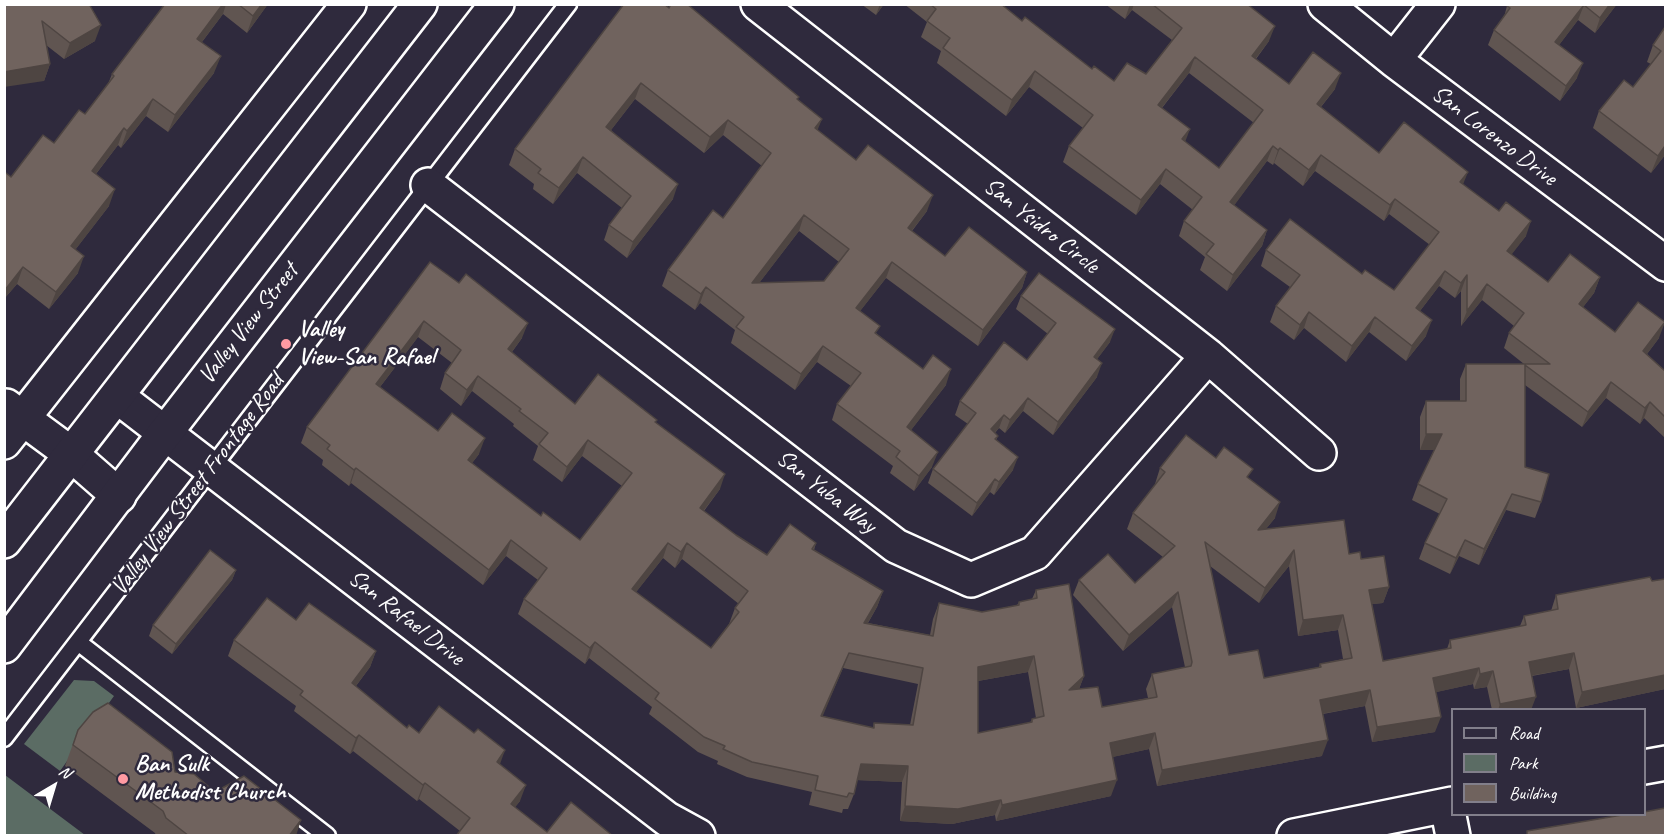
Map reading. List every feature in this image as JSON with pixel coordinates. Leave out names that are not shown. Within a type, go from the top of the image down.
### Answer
[{"type":"street","points":[[119,496],[71,454],[10,422],[349,4]]},
{"type":"street","points":[[4,541],[118,397],[420,4]]},
{"type":"street","name":"Valley View Street","points":[[4,646],[165,433],[497,4]]},
{"type":"street","name":"San Ysidro Circle","points":[[758,4],[1208,356],[1319,453]]},
{"type":"street","name":"San Lorenzo Drive","points":[[1325,4],[1394,60],[1665,264]]},
{"type":"street","points":[[1394,60],[1438,4]]},
{"type":"street","name":"San Yuba Way","points":[[428,185],[896,546],[971,580],[1035,553],[1208,356]]},
{"type":"street","name":"San Rafael Drive","points":[[118,397],[667,819],[698,836]]},
{"type":"street","points":[[1646,767],[1665,763]]},
{"type":"street","points":[[1294,836],[1451,815]]},
{"type":"lane","name":"Valley View Street Frontage Road","points":[[4,738],[568,4]]},
{"type":"lane","points":[[78,642],[327,836]]},
{"type":"green space","points":[[74,680],[94,681],[114,696],[60,771],[24,744]]},
{"type":"green space","points":[[5,775],[85,835],[5,835]]},
{"type":"building","points":[[6,4],[89,4],[101,25],[70,43],[42,21],[50,64],[4,72],[4,6]]},
{"type":"building","points":[[165,4],[223,4],[197,39],[221,56],[175,115],[153,99],[127,131],[124,128],[92,171],[115,189],[71,246],[84,256],[56,292],[23,267],[5,290],[4,175],[6,173],[11,177],[43,135],[54,143],[79,110],[85,114]]},
{"type":"building","points":[[238,4],[262,4],[253,16]]},
{"type":"building","points":[[624,4],[664,4],[669,8],[671,4],[687,4],[799,97],[797,99],[822,119],[815,128],[856,160],[868,145],[933,195],[908,228],[945,256],[969,227],[1027,272],[983,330],[892,262],[856,308],[880,326],[875,333],[923,369],[933,355],[951,369],[907,427],[938,452],[919,476],[896,457],[900,451],[837,404],[861,373],[823,346],[801,374],[736,327],[744,317],[706,287],[701,294],[668,270],[713,210],[723,218],[771,153],[728,120],[710,137],[641,83],[606,127],[678,184],[633,242],[609,225],[631,196],[583,157],[559,188],[538,173],[541,169],[515,149]],"holes":[[[804,215],[849,249],[824,281],[752,283]]]},
{"type":"building","points":[[930,4],[1001,4],[1022,21],[1025,17],[1092,69],[1094,66],[1114,81],[1127,63],[1146,74],[1182,28],[1152,4],[1247,4],[1275,26],[1252,56],[1289,84],[1313,52],[1341,73],[1317,104],[1379,153],[1404,122],[1468,172],[1460,182],[1499,211],[1506,202],[1531,221],[1507,251],[1548,282],[1570,254],[1600,277],[1579,304],[1615,332],[1638,302],[1665,322],[1643,351],[1665,371],[1665,417],[1650,402],[1645,408],[1611,382],[1588,412],[1525,365],[1525,467],[1549,474],[1541,502],[1512,494],[1484,549],[1465,540],[1456,558],[1425,543],[1447,499],[1418,484],[1442,434],[1426,434],[1426,401],[1466,401],[1466,364],[1550,364],[1509,333],[1524,313],[1487,284],[1467,311],[1467,275],[1461,283],[1445,271],[1416,308],[1432,320],[1412,346],[1375,317],[1352,346],[1309,312],[1300,325],[1276,306],[1300,275],[1266,250],[1290,219],[1362,274],[1365,270],[1394,290],[1439,232],[1395,199],[1390,205],[1321,155],[1309,170],[1280,148],[1278,150],[1273,146],[1230,202],[1267,230],[1233,275],[1206,254],[1214,244],[1184,221],[1202,197],[1166,169],[1141,200],[1069,146],[1093,115],[1035,71],[1012,100],[943,48],[950,38],[927,21],[936,9]],"holes":[[[1195,57],[1263,110],[1219,168],[1182,139],[1190,129],[1158,105]]]},
{"type":"building","points":[[1509,4],[1610,4],[1600,18],[1584,5],[1555,42],[1583,63],[1566,86],[1494,30],[1510,8],[1507,6]]},
{"type":"building","points":[[1665,27],[1665,146],[1658,156],[1599,111],[1624,80],[1633,87],[1661,51],[1653,45]]},
{"type":"building","points":[[430,262],[459,283],[466,274],[528,323],[508,349],[575,404],[598,374],[657,420],[655,422],[725,474],[700,508],[736,535],[767,555],[790,524],[816,543],[812,549],[883,591],[864,623],[933,636],[939,603],[982,612],[1019,605],[1019,602],[1037,598],[1036,590],[1069,584],[1084,676],[1069,690],[1098,687],[1102,707],[1157,697],[1152,674],[1191,666],[1178,592],[1129,635],[1079,580],[1108,554],[1135,583],[1175,546],[1133,513],[1165,472],[1160,468],[1186,435],[1216,458],[1224,447],[1253,469],[1247,477],[1280,502],[1258,530],[1344,520],[1349,554],[1360,552],[1361,559],[1384,556],[1389,587],[1369,590],[1383,661],[1451,648],[1450,640],[1526,625],[1524,616],[1558,609],[1556,595],[1650,577],[1652,581],[1665,579],[1665,675],[1582,692],[1574,653],[1529,662],[1536,697],[1500,704],[1493,671],[1480,674],[1479,668],[1433,678],[1441,717],[1377,727],[1370,690],[1320,700],[1328,740],[1162,770],[1155,733],[1110,743],[1117,780],[1002,805],[1001,800],[958,809],[905,806],[908,766],[861,764],[854,794],[849,793],[847,797],[815,790],[818,776],[752,762],[723,749],[725,746],[704,737],[655,699],[659,693],[595,642],[590,648],[524,599],[547,568],[511,540],[489,570],[356,468],[354,470],[327,449],[330,445],[307,427]],"holes":[[[424,321],[461,350],[445,373],[467,390],[478,376],[521,409],[519,411],[548,433],[539,444],[567,467],[588,440],[632,473],[580,540],[543,512],[541,516],[468,460],[485,438],[452,413],[438,431],[376,384]],[[1205,542],[1265,588],[1294,550],[1303,620],[1343,615],[1352,658],[1320,664],[1321,667],[1264,678],[1258,650],[1229,655]],[[668,543],[681,552],[687,543],[748,591],[735,608],[739,612],[711,648],[632,589]],[[849,653],[923,668],[913,725],[874,723],[874,728],[821,716]],[[1034,656],[1044,716],[1032,719],[1032,722],[978,733],[978,667]]]},
{"type":"building","points":[[1039,273],[1115,329],[1094,357],[1102,363],[1058,422],[1028,398],[1010,420],[1004,415],[991,429],[998,436],[995,439],[1018,457],[999,482],[995,479],[977,503],[933,469],[976,413],[960,401],[1004,342],[1027,360],[1056,323],[1021,296]]},
{"type":"building","points":[[210,550],[236,570],[176,644],[153,625]]},
{"type":"building","points":[[267,598],[296,620],[309,603],[376,651],[352,683],[407,728],[409,725],[419,733],[439,706],[474,733],[478,729],[505,750],[497,762],[526,785],[511,804],[547,832],[571,802],[613,836],[456,836],[470,818],[359,735],[356,738],[300,695],[303,691],[234,640]]},
{"type":"building","points":[[108,703],[172,752],[175,772],[194,774],[215,792],[244,776],[301,820],[289,836],[189,836],[166,818],[163,811],[73,745],[78,730],[93,712]]},
{"type":"building","points":[[1665,808],[1665,836],[1527,836],[1527,831],[1616,816],[1646,816],[1646,812]]},
{"type":"place","name":"Valley View-San Rafael","points":[[286,344]]},
{"type":"place","name":"Ban Sulk Methodist Church","points":[[123,779]]}]
